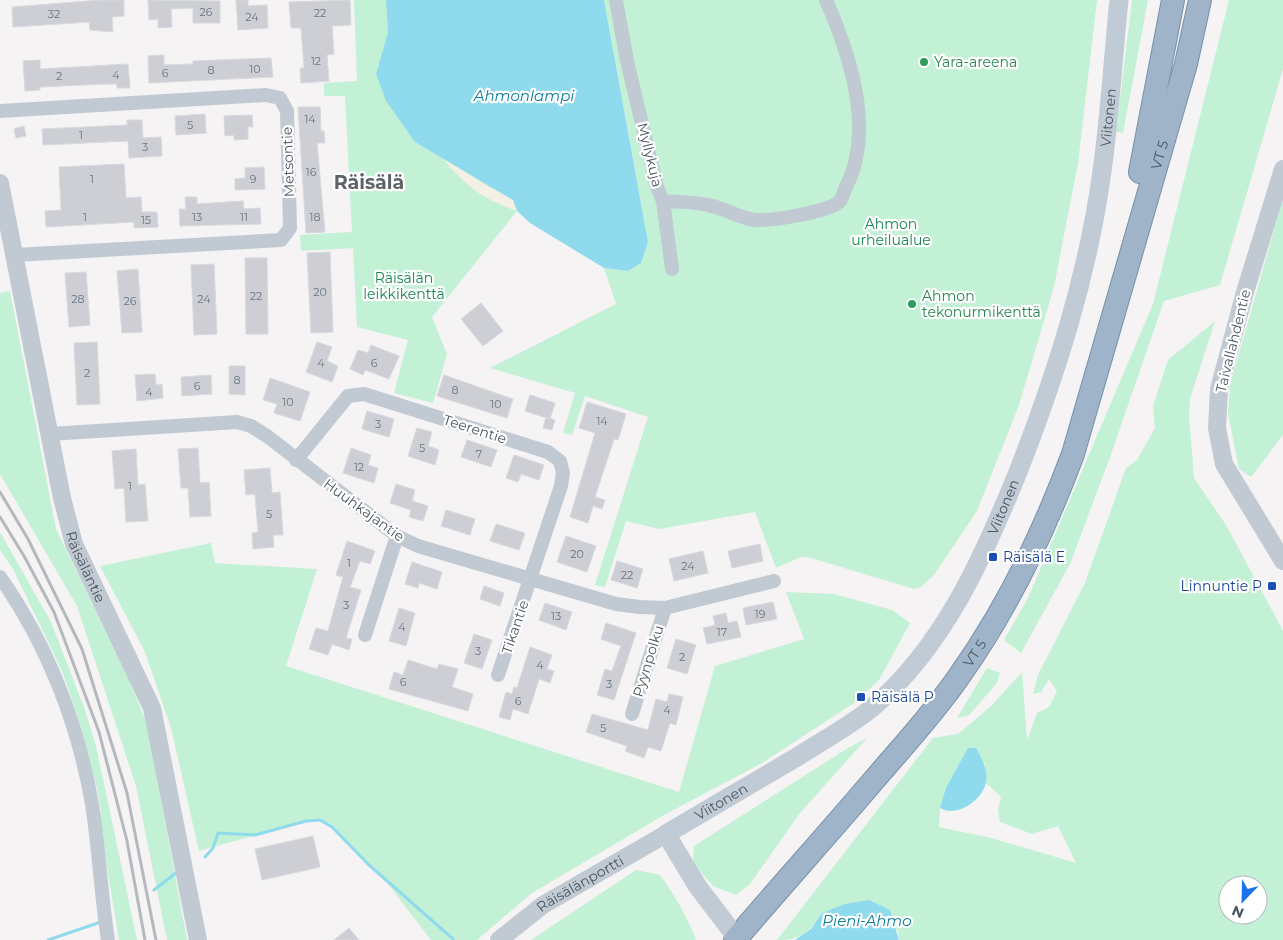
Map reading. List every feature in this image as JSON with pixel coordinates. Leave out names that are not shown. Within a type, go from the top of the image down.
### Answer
[{"type":"highway","name":"VT 5","points":[[1113,310],[1173,0]]},
{"type":"highway","name":"VT 5","points":[[736,939],[916,732],[959,677],[983,641],[1024,569],[1052,512],[1073,454],[1113,310],[1186,64],[1200,0]]},
{"type":"main road","name":"Viitonen","points":[[666,834],[822,742],[872,708],[938,634],[959,600],[999,519],[1041,414],[1078,296],[1102,172],[1119,0]]},
{"type":"main road","points":[[666,834],[698,887],[736,939]]},
{"type":"street","name":"Myllykuja","points":[[616,0],[627,61],[663,201],[708,205],[755,220],[824,209],[839,201],[852,177],[858,153],[859,114],[838,26],[826,0]]},
{"type":"street","name":"Metsontie","points":[[0,111],[266,95],[280,98],[287,111],[290,225],[288,234],[281,240],[15,255]]},
{"type":"street","name":"Taivallahdentie","points":[[1283,169],[1245,292],[1219,389],[1217,428],[1224,464],[1283,561]]},
{"type":"street","name":"Räisäläntie","points":[[0,183],[74,544],[152,708],[198,940]]},
{"type":"street","points":[[663,201],[672,270]]},
{"type":"street","name":"Teerentie","points":[[296,460],[348,396],[364,394],[548,452],[560,461],[563,473],[561,486],[531,578]]},
{"type":"street","name":"Huuhkajantie","points":[[50,434],[237,422],[250,426],[267,436],[397,536],[418,546],[616,604],[665,608],[774,581]]},
{"type":"street","points":[[365,635],[397,536]]},
{"type":"street","points":[[0,577],[17,602],[46,655],[64,699],[92,804],[108,940]]},
{"type":"street","name":"Tikantie","points":[[498,675],[531,578]]},
{"type":"street","name":"Pyynpolku","points":[[632,714],[665,608]]},
{"type":"street","name":"Räisälänportti","points":[[499,940],[543,905],[666,834]]},
{"type":"green space","name":"Räisälän leikkikenttä","points":[[354,0],[386,0],[388,32],[376,74],[415,142],[441,156],[451,167],[447,168],[459,168],[513,200],[517,211],[432,317],[447,354],[433,403],[394,393],[408,340],[357,327],[353,248],[301,251],[300,235],[352,232],[345,96],[324,96],[324,83],[357,81]]},
{"type":"green space","name":"Ahmon urheilualue","points":[[604,0],[1097,0],[1078,163],[1054,287],[1019,405],[977,511],[934,575],[921,587],[914,589],[811,558],[801,557],[776,568],[755,512],[659,529],[626,521],[605,587],[595,585],[648,417],[585,396],[572,435],[563,433],[575,393],[490,368],[616,304],[604,268],[628,271],[641,263],[648,242]]},
{"type":"green space","points":[[1132,0],[1148,0],[1123,133],[1116,132]]},
{"type":"green space","points":[[1229,0],[1283,0],[1283,69],[1220,285],[1164,301],[1110,457],[1070,564],[1021,653],[1004,640],[1028,598],[1153,304]]},
{"type":"green space","points":[[1283,199],[1283,435],[1251,477],[1239,469],[1228,413],[1230,385]]},
{"type":"green space","points":[[10,291],[56,529],[129,680],[147,724],[187,940],[167,940],[136,786],[77,606],[0,474],[0,293]]},
{"type":"green space","points":[[1215,321],[1190,399],[1189,415],[1194,478],[1226,525],[1283,631],[1283,940],[899,940],[898,930],[822,913],[813,926],[799,937],[777,940],[933,738],[958,734],[991,706],[1022,672],[1027,740],[1037,713],[1049,707],[1057,691],[1049,679],[1041,692],[1033,694],[1038,675],[1085,583],[1126,468],[1137,460],[1155,428],[1153,406],[1168,360]],"holes":[[[985,763],[986,783],[1001,797],[998,810],[1000,822],[1032,834],[1058,826],[1076,863],[991,838],[939,827],[940,808]]]},
{"type":"green space","points":[[0,532],[51,622],[85,710],[96,746],[137,940],[119,940],[99,818],[101,810],[97,788],[77,714],[62,671],[13,569],[0,550]]},
{"type":"green space","points":[[211,543],[215,563],[317,569],[286,666],[679,792],[715,666],[804,639],[786,592],[834,594],[892,610],[910,623],[879,680],[857,701],[762,763],[664,815],[532,893],[477,940],[431,940],[388,884],[332,827],[320,820],[306,821],[199,851],[171,728],[145,652],[100,566]]},
{"type":"green space","points":[[987,668],[1000,673],[997,683],[969,715],[957,718]]},
{"type":"green space","points":[[867,738],[800,813],[750,884],[736,895],[713,886],[693,863],[694,846],[848,748]]},
{"type":"green space","points":[[636,870],[660,875],[680,906],[696,940],[531,940]]},
{"type":"sand","points":[[441,156],[482,183],[513,200],[517,211],[493,201],[474,190]]},
{"type":"water","name":"Ahmonlampi","points":[[386,0],[604,0],[648,242],[641,263],[628,271],[604,268],[530,223],[517,211],[513,200],[415,142],[386,101],[376,74],[388,32]]},
{"type":"water","points":[[968,748],[976,748],[984,764],[986,782],[984,789],[975,801],[961,809],[954,811],[940,808],[946,788]]},
{"type":"water","name":"Pieni-Ahmo","points":[[869,900],[890,910],[899,940],[795,940],[811,929],[822,913],[845,904]]},
{"type":"building","points":[[124,0],[124,16],[112,17],[113,32],[90,30],[89,22],[13,27],[12,7]]},
{"type":"building","points":[[148,0],[220,1],[220,23],[193,23],[193,8],[171,9],[172,27],[158,28],[158,19],[149,20]]},
{"type":"building","points":[[236,0],[248,0],[248,6],[267,5],[268,28],[238,30]]},
{"type":"building","points":[[350,0],[351,25],[332,26],[334,54],[327,55],[329,81],[301,83],[300,68],[304,68],[301,28],[291,28],[289,2]]},
{"type":"building","points":[[164,55],[164,65],[193,64],[193,61],[271,58],[273,77],[149,83],[148,56]]},
{"type":"building","points":[[40,60],[40,69],[128,64],[130,88],[117,88],[117,84],[104,84],[40,87],[40,90],[25,91],[23,61]]},
{"type":"building","points":[[298,107],[320,107],[321,131],[324,131],[325,143],[317,143],[325,232],[306,233]]},
{"type":"building","points":[[205,114],[206,133],[176,135],[175,116]]},
{"type":"building","points":[[252,115],[253,127],[248,127],[248,139],[234,140],[234,135],[225,136],[224,116]]},
{"type":"building","points":[[127,120],[142,120],[143,138],[161,137],[162,156],[129,158],[128,141],[43,145],[42,129],[127,125]]},
{"type":"building","points":[[24,126],[26,136],[16,138],[14,129]]},
{"type":"building","points":[[124,164],[126,198],[141,197],[142,212],[157,212],[158,227],[134,228],[134,222],[46,227],[45,211],[61,210],[59,167]]},
{"type":"building","points":[[264,167],[265,189],[235,190],[235,179],[245,178],[245,168]]},
{"type":"building","points":[[185,197],[197,197],[197,204],[243,201],[244,209],[260,208],[261,224],[180,226],[179,209],[186,209]]},
{"type":"building","points":[[330,252],[333,332],[311,333],[307,253]]},
{"type":"building","points":[[245,258],[267,258],[268,334],[246,334]]},
{"type":"building","points":[[214,264],[217,334],[194,335],[191,265]]},
{"type":"building","points":[[138,269],[142,332],[122,333],[117,271]]},
{"type":"building","points":[[86,272],[90,325],[69,327],[65,273]]},
{"type":"building","points":[[481,303],[503,331],[483,346],[461,319]]},
{"type":"building","points":[[97,342],[100,404],[77,405],[74,343]]},
{"type":"building","points":[[317,342],[332,347],[327,361],[338,366],[332,382],[306,372]]},
{"type":"building","points":[[371,345],[399,356],[389,379],[365,370],[363,375],[350,369],[358,350],[368,353]]},
{"type":"building","points":[[229,366],[245,366],[245,395],[229,394]]},
{"type":"building","points":[[155,374],[156,385],[162,384],[163,398],[137,401],[135,375]]},
{"type":"building","points":[[211,375],[212,394],[182,396],[181,377]]},
{"type":"building","points":[[444,375],[513,399],[507,418],[437,396]]},
{"type":"building","points":[[270,378],[310,392],[300,421],[274,413],[277,404],[263,400]]},
{"type":"building","points":[[530,395],[555,403],[550,419],[525,411]]},
{"type":"building","points":[[587,402],[626,414],[618,440],[614,439],[595,497],[605,500],[602,509],[593,506],[588,523],[570,517],[595,433],[579,428]]},
{"type":"building","points":[[367,411],[394,419],[389,437],[362,429]]},
{"type":"building","points":[[546,417],[555,420],[552,430],[543,428]]},
{"type":"building","points":[[417,428],[432,432],[428,446],[439,450],[435,465],[408,456]]},
{"type":"building","points":[[467,440],[497,450],[491,467],[461,457]]},
{"type":"building","points":[[198,448],[200,483],[209,482],[211,516],[190,517],[188,488],[181,488],[178,449]]},
{"type":"building","points":[[351,448],[371,455],[368,465],[378,468],[374,483],[343,473]]},
{"type":"building","points":[[136,449],[138,485],[145,484],[148,521],[126,522],[124,488],[115,489],[112,451]]},
{"type":"building","points":[[514,455],[544,465],[539,480],[521,474],[518,482],[506,478]]},
{"type":"building","points":[[270,468],[272,493],[280,492],[283,535],[273,535],[274,547],[253,549],[252,533],[258,532],[255,494],[246,495],[244,470]]},
{"type":"building","points":[[396,484],[415,490],[412,501],[428,506],[423,521],[409,517],[411,510],[390,503]]},
{"type":"building","points":[[446,510],[475,519],[470,535],[441,526]]},
{"type":"building","points":[[496,524],[525,533],[519,550],[490,541]]},
{"type":"building","points":[[566,536],[596,546],[587,572],[557,562]]},
{"type":"building","points":[[347,541],[375,551],[370,564],[360,561],[350,587],[361,590],[346,638],[352,639],[349,650],[332,644],[328,655],[309,649],[316,628],[328,631],[343,577],[336,575]]},
{"type":"building","points":[[760,544],[763,561],[732,568],[728,551]]},
{"type":"building","points":[[703,551],[708,573],[674,581],[669,559]]},
{"type":"building","points":[[617,561],[643,569],[637,588],[611,580]]},
{"type":"building","points":[[412,562],[442,572],[437,589],[419,583],[418,588],[405,584]]},
{"type":"building","points":[[484,586],[504,593],[500,606],[480,599]]},
{"type":"building","points":[[773,602],[777,619],[746,625],[743,608]]},
{"type":"building","points":[[545,603],[572,612],[566,630],[539,620]]},
{"type":"building","points":[[399,608],[415,613],[406,646],[389,641]]},
{"type":"building","points":[[726,613],[728,623],[737,621],[741,637],[707,644],[703,628],[715,625],[713,616]]},
{"type":"building","points":[[606,623],[636,633],[614,700],[597,695],[605,669],[612,671],[621,646],[601,639]]},
{"type":"building","points":[[474,634],[492,640],[482,669],[464,663]]},
{"type":"building","points":[[676,639],[696,645],[687,674],[667,668]]},
{"type":"building","points":[[530,647],[552,655],[547,669],[554,671],[550,683],[539,679],[528,714],[513,709],[510,720],[499,717],[506,692],[512,694],[514,687],[517,688]]},
{"type":"building","points":[[408,660],[437,669],[439,664],[458,669],[452,687],[473,694],[468,711],[389,689],[394,672],[403,675]]},
{"type":"building","points":[[669,694],[683,697],[676,725],[670,723],[661,751],[648,747],[644,758],[625,751],[627,746],[586,732],[592,714],[648,730],[656,699],[667,702]]},
{"type":"building","points":[[313,836],[320,867],[262,880],[255,849]]},
{"type":"building","points":[[349,928],[359,940],[334,940]]},
{"type":"waterway","points":[[205,857],[213,848],[218,833],[255,835],[306,821],[320,820],[332,827],[369,865],[453,939]]},
{"type":"waterway","points":[[154,890],[176,873]]},
{"type":"waterway","points":[[48,940],[98,923]]},
{"type":"railway","points":[[0,492],[28,539],[82,649],[127,793],[156,940]]},
{"type":"railway","points":[[0,517],[24,556],[54,612],[99,732],[127,841],[145,940]]},
{"type":"place","name":"Yara-areena","points":[[924,62]]},
{"type":"place","name":"Ahmon tekonurmikenttä","points":[[912,304]]},
{"type":"place","name":"Räisälä E","points":[[993,557]]},
{"type":"place","name":"Linnuntie P","points":[[1272,586]]},
{"type":"place","name":"Räisälä P","points":[[861,697]]},
{"type":"district","name":"Räisälä","points":[[369,182]]}]
